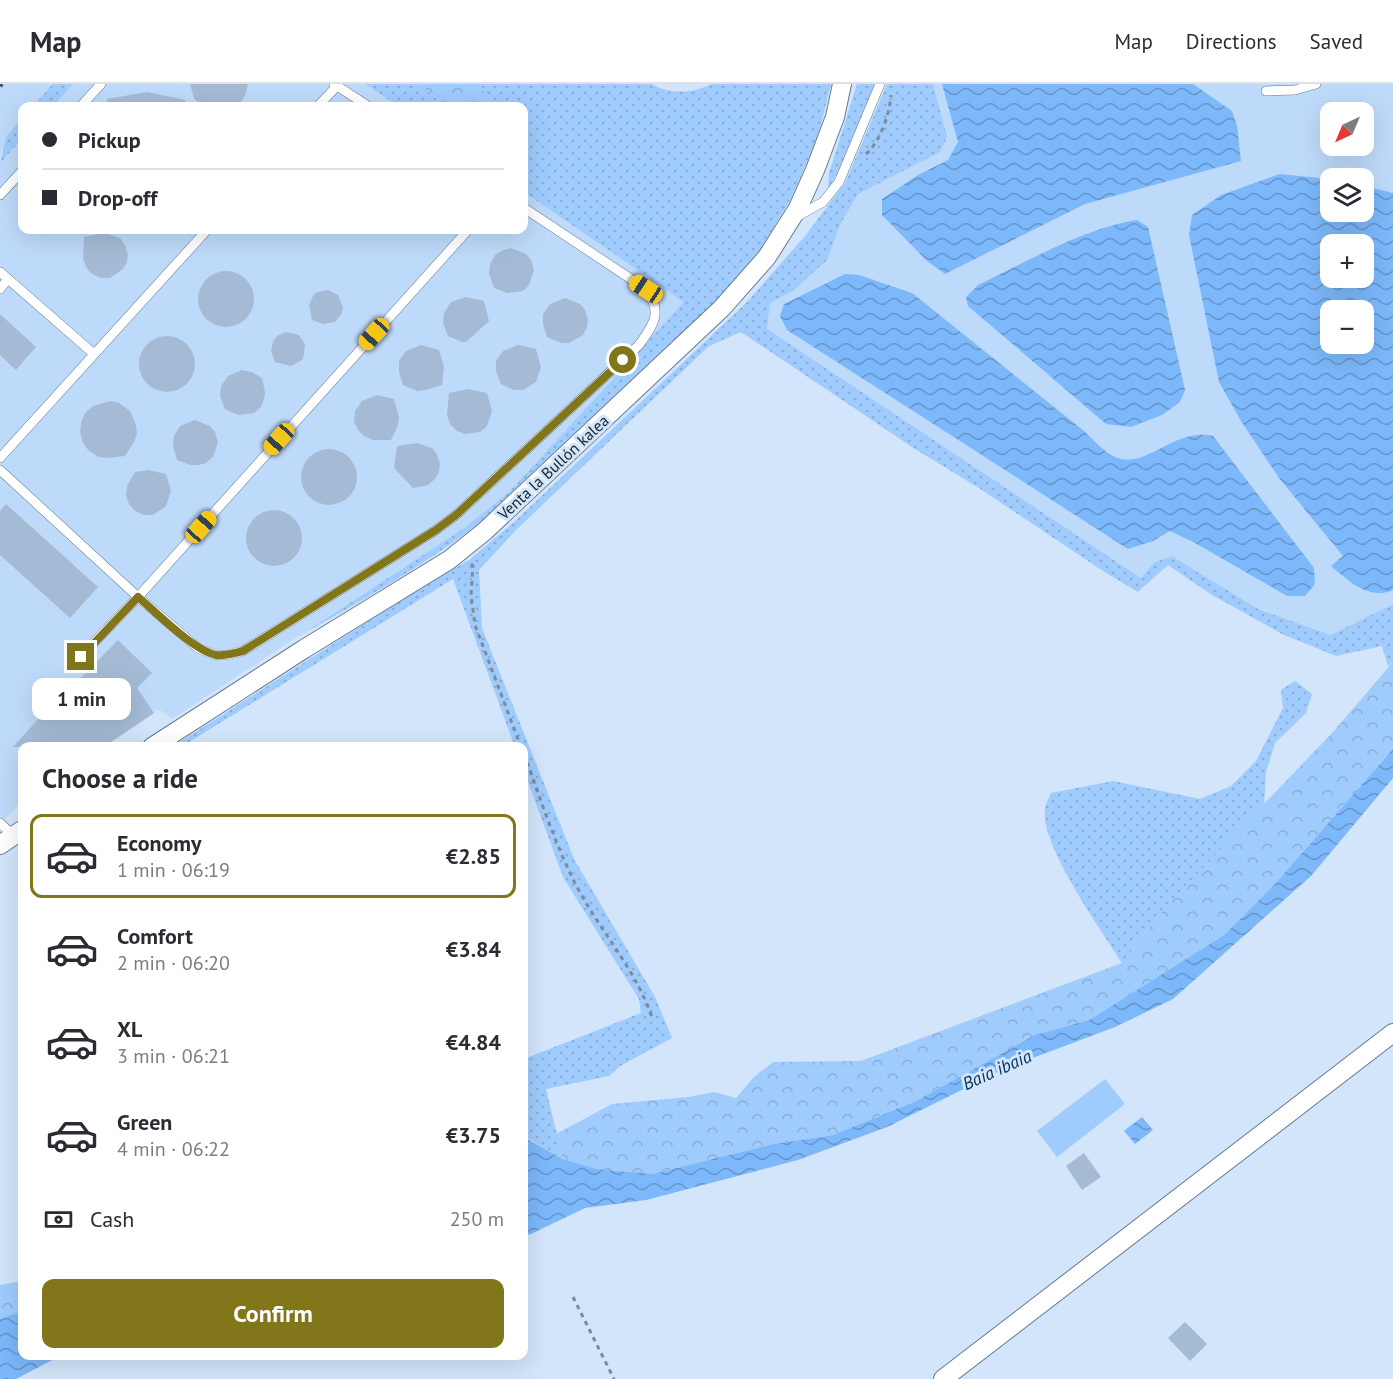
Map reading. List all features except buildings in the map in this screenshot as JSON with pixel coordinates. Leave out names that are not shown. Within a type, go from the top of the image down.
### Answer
[{"type":"street","name":"Venta la Bullón kalea","points":[[160,742],[461,550],[485,531],[722,309],[767,257],[791,219],[815,170],[835,117],[842,84]]},
{"type":"street","points":[[943,1379],[1393,1033]]},
{"type":"lane","points":[[85,102],[101,84]]},
{"type":"lane","points":[[791,219],[823,202],[839,182],[880,84]]},
{"type":"lane","points":[[1266,91],[1295,90],[1316,84],[1327,84]]},
{"type":"lane","points":[[321,102],[335,85],[362,102]]},
{"type":"lane","points":[[0,195],[18,175]]},
{"type":"lane","points":[[0,470],[138,597],[198,648],[214,655],[243,651],[456,515],[639,345],[654,322],[656,312],[653,299],[646,289],[528,211]]},
{"type":"lane","points":[[0,458],[203,234]]},
{"type":"lane","points":[[81,657],[138,597],[464,234]]},
{"type":"lane","points":[[0,272],[94,354]]},
{"type":"lane","points":[[0,288],[9,279]]},
{"type":"lane","points":[[0,823],[12,837]]},
{"type":"path","points":[[461,550],[473,566],[471,596],[475,625],[519,742]]},
{"type":"path","points":[[528,763],[572,877],[598,925],[645,996],[653,1020]]},
{"type":"path","points":[[573,1297],[614,1379]]},
{"type":"shaded area","points":[[0,84],[53,84],[37,102],[18,102],[18,123],[6,137],[0,156]]},
{"type":"shaded area","points":[[73,84],[365,84],[392,102],[57,102]]},
{"type":"shaded area","points":[[933,84],[1393,84],[1393,604],[1332,635],[1258,609],[1172,556],[1155,562],[1141,578],[767,329],[770,303],[793,291],[827,260],[841,223],[858,194],[940,152],[947,137]]},
{"type":"shaded area","points":[[18,143],[18,234],[528,234],[528,195],[685,302],[508,493],[464,528],[172,719],[160,710],[41,742],[18,742],[18,805],[0,824],[0,163]]},
{"type":"green space","points":[[53,84],[73,84],[57,102],[37,102]]},
{"type":"green space","points":[[365,84],[419,84],[442,102],[392,102]]},
{"type":"green space","points":[[419,84],[480,84],[489,102],[442,102]]},
{"type":"green space","points":[[480,84],[652,84],[666,90],[682,92],[711,84],[831,84],[818,136],[793,195],[759,252],[720,299],[480,522],[414,569],[298,637],[464,528],[508,493],[684,302],[528,195],[528,102],[489,102]]},
{"type":"green space","points":[[857,84],[875,84],[848,155],[828,189],[829,173]]},
{"type":"green space","points":[[887,84],[933,84],[947,137],[940,152],[858,194],[841,223],[827,260],[793,291],[770,303],[767,329],[1141,578],[1155,562],[1172,556],[1258,609],[1331,635],[1393,604],[1393,662],[1388,666],[1382,646],[1336,656],[1284,635],[1212,595],[1168,565],[1138,592],[915,449],[741,332],[709,346],[516,530],[479,570],[482,628],[527,742],[513,742],[453,579],[189,742],[180,742],[422,587],[469,560],[514,522],[746,303],[805,236],[845,183]]},
{"type":"green space","points":[[18,123],[18,143],[0,163],[6,137]]},
{"type":"green space","points":[[1393,662],[1393,749],[1275,884],[1224,935],[1089,1020],[1035,1035],[914,1102],[833,1135],[773,1144],[652,1174],[597,1169],[563,1159],[556,1134],[612,1104],[689,1097],[714,1092],[736,1098],[754,1077],[773,1062],[861,1061],[1122,963],[1167,905],[1333,732]]},
{"type":"green space","points":[[1295,681],[1312,694],[1306,713],[1275,743],[1266,772],[1264,806],[1167,905],[1122,963],[1074,888],[1053,845],[1046,826],[1045,811],[1051,793],[1113,781],[1200,799],[1231,786],[1256,761],[1283,708],[1281,690]]},
{"type":"green space","points":[[528,744],[574,859],[655,997],[672,1038],[620,1066],[609,1076],[546,1089],[563,1159],[528,1138],[528,1057],[641,1013],[639,999],[563,877],[528,782]]},
{"type":"green space","points":[[1105,1079],[1125,1104],[1057,1157],[1037,1131]]},
{"type":"green space","points":[[18,1282],[18,1312],[0,1319],[0,1285]]},
{"type":"water","points":[[942,84],[1193,84],[1232,111],[1237,126],[1241,161],[1085,204],[945,274],[927,261],[882,215],[882,199],[918,175],[948,160],[958,142]]},
{"type":"water","points":[[1280,174],[1320,178],[1320,222],[1374,222],[1374,188],[1393,193],[1393,590],[1384,593],[1367,591],[1352,583],[1331,566],[1343,556],[1279,478],[1241,421],[1219,382],[1189,235],[1192,215],[1221,195]]},
{"type":"water","points":[[1137,220],[1148,227],[1185,390],[1180,402],[1162,415],[1131,427],[1106,424],[968,306],[966,297],[978,285],[1056,247],[1098,230]]},
{"type":"water","points":[[845,274],[859,275],[912,293],[1116,457],[1132,459],[1143,457],[1187,437],[1213,436],[1314,568],[1315,584],[1305,596],[1287,596],[1170,531],[1153,541],[1128,549],[787,330],[780,316],[784,304]]},
{"type":"water","name":"Baia ibaia","points":[[1393,749],[1393,778],[1311,876],[1173,999],[1115,1027],[1006,1068],[887,1127],[798,1160],[646,1200],[585,1208],[528,1235],[528,1139],[563,1159],[597,1169],[652,1174],[773,1144],[833,1135],[914,1102],[1035,1035],[1089,1020],[1224,935],[1275,884]]},
{"type":"water","points":[[1142,1117],[1153,1130],[1135,1144],[1124,1131]]},
{"type":"water","points":[[18,1312],[18,1360],[52,1360],[16,1379],[0,1379],[0,1319]]},
{"type":"route","points":[[81,657],[138,597],[198,648],[214,655],[243,651],[436,530],[456,515],[623,360]]}]
